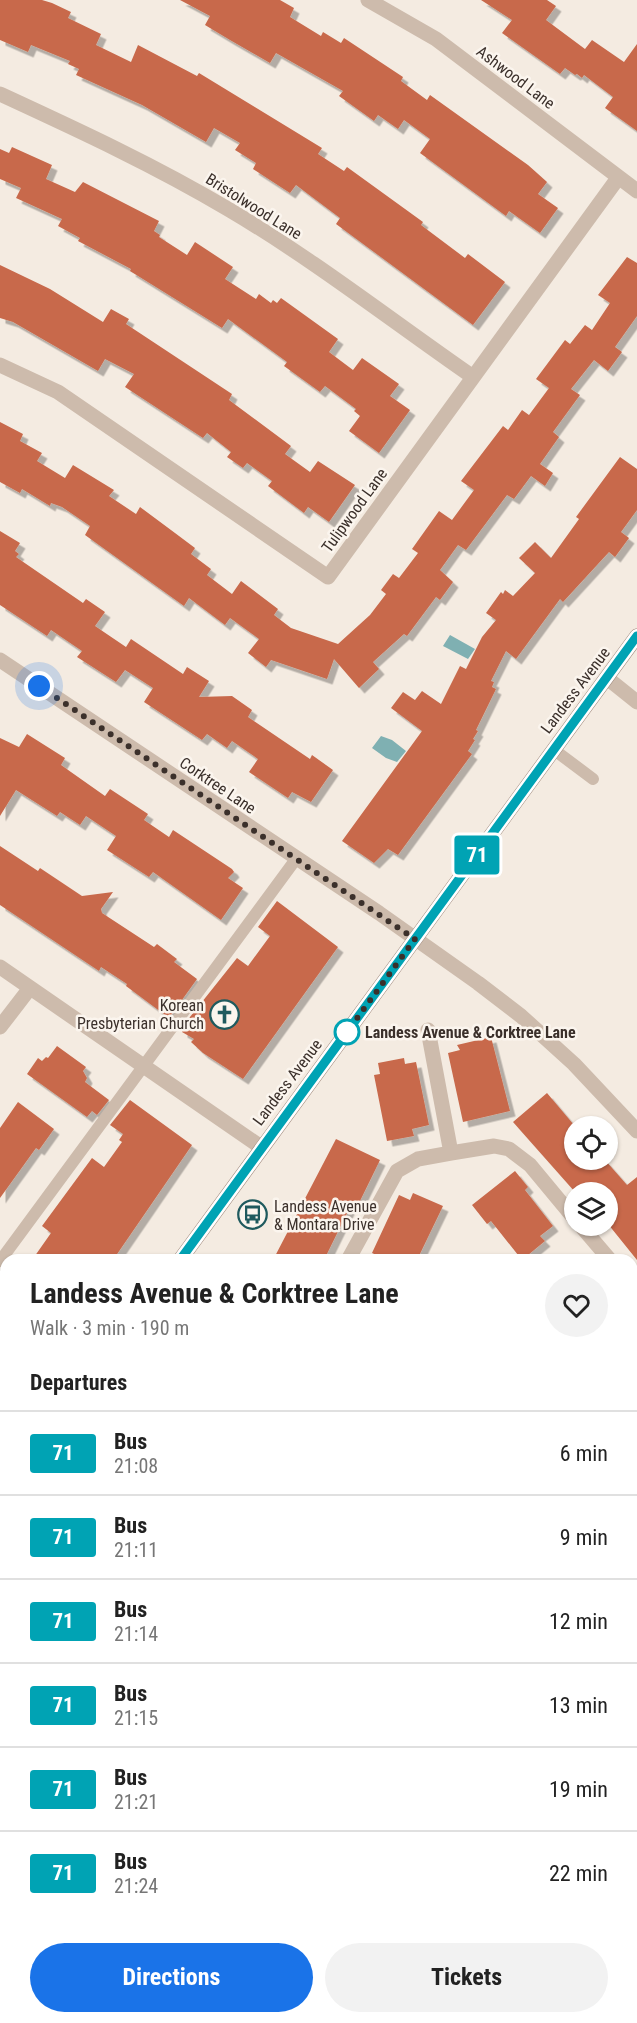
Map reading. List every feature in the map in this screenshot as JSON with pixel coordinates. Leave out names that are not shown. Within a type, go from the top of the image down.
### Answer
[{"type":"main road","name":"Landess Avenue","points":[[185,1254],[637,636]]},
{"type":"street","name":"Ashwood Lane","points":[[369,0],[436,39],[637,191]]},
{"type":"street","name":"Bristolwood Lane","points":[[0,94],[135,156],[230,210],[344,286],[473,377]]},
{"type":"street","name":"Tulipwood Lane","points":[[0,365],[58,392],[328,577],[618,178]]},
{"type":"street","name":"Corktree Lane","points":[[0,660],[415,939],[521,1016],[574,1064],[637,1131]]},
{"type":"street","points":[[607,678],[637,702]]},
{"type":"street","points":[[0,967],[261,1147]]},
{"type":"street","points":[[0,1027],[30,988]]},
{"type":"street","points":[[428,1030],[451,1153]]},
{"type":"street","points":[[351,1254],[397,1171],[418,1159],[494,1146],[509,1149],[530,1166],[564,1206]]},
{"type":"street","points":[[590,1236],[605,1254]]},
{"type":"lane","points":[[553,749],[593,778]]},
{"type":"lane","points":[[5,1254],[296,859]]},
{"type":"water","points":[[450,635],[475,649],[468,659],[443,646]]},
{"type":"water","points":[[381,736],[392,740],[406,751],[397,762],[386,758],[372,748]]},
{"type":"building","points":[[0,0],[42,0],[52,3],[71,12],[68,18],[101,34],[96,45],[131,62],[138,45],[197,76],[199,73],[322,148],[318,154],[344,171],[347,167],[423,222],[421,225],[465,258],[468,254],[505,282],[473,325],[336,224],[340,218],[296,185],[290,193],[253,169],[256,163],[235,150],[240,143],[214,128],[206,142],[142,105],[76,75],[79,69],[68,64],[70,61],[31,45],[28,52],[0,40]]},
{"type":"building","points":[[180,0],[280,0],[294,8],[290,17],[321,36],[323,32],[341,43],[344,38],[403,77],[401,81],[427,100],[430,95],[528,165],[547,182],[538,194],[558,208],[540,233],[509,211],[506,216],[420,153],[430,139],[404,120],[398,129],[378,115],[374,121],[339,96],[343,91],[276,53],[270,63],[205,25],[210,16]]},
{"type":"building","points":[[481,0],[547,0],[556,6],[546,20],[585,49],[592,40],[624,62],[637,44],[637,131],[605,108],[613,97],[584,75],[582,78],[565,68],[560,74],[502,33],[512,20]]},
{"type":"building","points":[[12,147],[52,165],[46,179],[75,192],[83,182],[159,221],[154,231],[160,235],[159,237],[187,255],[195,242],[233,267],[225,279],[256,299],[259,294],[271,303],[273,300],[277,303],[281,298],[338,339],[329,352],[353,370],[362,358],[399,384],[390,396],[410,410],[379,453],[349,431],[360,416],[354,411],[356,409],[325,386],[320,392],[284,366],[287,362],[228,319],[222,328],[130,271],[131,269],[78,241],[80,238],[58,226],[62,219],[16,198],[21,188],[0,179],[0,149],[9,153]]},
{"type":"building","points":[[627,257],[637,263],[637,316],[615,347],[622,352],[608,371],[594,360],[571,389],[580,395],[553,432],[559,437],[540,464],[553,473],[545,486],[531,476],[514,499],[507,495],[466,550],[458,545],[440,570],[453,582],[440,600],[436,597],[407,636],[404,634],[373,662],[379,669],[359,688],[334,659],[327,679],[271,660],[266,667],[248,653],[259,639],[230,618],[225,625],[189,598],[184,606],[85,535],[90,526],[62,507],[51,503],[50,506],[22,489],[20,493],[0,482],[0,422],[23,434],[20,441],[42,453],[37,461],[65,478],[73,465],[114,490],[109,496],[136,514],[140,507],[195,548],[191,554],[211,569],[207,575],[232,594],[241,581],[278,609],[274,615],[291,628],[338,644],[370,615],[386,594],[381,590],[393,574],[399,578],[418,553],[412,549],[439,511],[452,520],[474,490],[461,481],[503,426],[508,430],[522,410],[529,415],[549,388],[536,379],[565,340],[570,344],[585,325],[592,330],[610,303],[598,295]]},
{"type":"building","points":[[0,265],[50,289],[103,322],[111,309],[129,319],[126,324],[232,394],[229,400],[291,446],[285,454],[310,472],[318,461],[355,485],[329,522],[308,507],[304,513],[268,486],[272,481],[247,463],[243,468],[227,457],[231,452],[207,433],[203,438],[125,387],[134,374],[105,359],[98,371],[13,322],[0,318]]},
{"type":"building","points":[[620,457],[637,469],[637,510],[621,532],[629,538],[615,557],[609,552],[563,602],[560,599],[516,659],[506,651],[491,681],[494,682],[492,687],[496,689],[476,730],[478,731],[473,739],[475,740],[468,751],[472,754],[398,855],[388,849],[374,863],[342,841],[422,731],[391,708],[403,692],[415,700],[422,691],[441,704],[460,666],[466,669],[482,637],[496,620],[486,613],[501,592],[503,594],[505,590],[513,596],[535,573],[519,558],[535,542],[551,558],[579,519],[576,517]]},
{"type":"building","points":[[0,531],[20,543],[15,551],[19,554],[16,557],[83,603],[86,599],[105,612],[95,626],[126,647],[131,639],[183,674],[187,667],[209,681],[199,697],[232,696],[252,710],[248,717],[310,759],[312,755],[333,770],[311,802],[292,792],[288,798],[249,772],[258,759],[232,741],[227,748],[207,734],[202,740],[144,702],[153,688],[125,670],[116,682],[77,657],[82,651],[51,630],[47,636],[0,605]]},
{"type":"building","points":[[27,734],[65,758],[61,765],[105,796],[110,789],[148,814],[144,820],[169,837],[173,830],[232,869],[234,872],[228,878],[243,888],[221,920],[153,872],[149,877],[107,850],[116,836],[86,816],[80,825],[60,812],[57,816],[16,790],[0,816],[0,738],[19,747]]},
{"type":"building","points":[[0,846],[38,871],[40,868],[82,896],[113,892],[101,909],[102,913],[154,947],[157,944],[177,959],[174,962],[197,979],[169,1018],[126,986],[127,984],[101,967],[99,971],[0,905]]},
{"type":"building","points":[[277,901],[338,947],[243,1079],[203,1053],[191,1042],[194,1039],[182,1032],[182,1027],[237,958],[248,966],[270,936],[258,927]]},
{"type":"building","points":[[491,1037],[510,1111],[463,1122],[448,1053],[460,1050],[457,1045]]},
{"type":"building","points":[[57,1046],[86,1067],[83,1071],[87,1078],[85,1082],[109,1100],[97,1115],[92,1111],[87,1117],[27,1074],[38,1058],[42,1061],[48,1058]]},
{"type":"building","points":[[404,1058],[405,1064],[416,1062],[429,1125],[412,1129],[414,1136],[387,1141],[374,1075],[380,1074],[378,1063]]},
{"type":"building","points":[[547,1093],[566,1116],[564,1116],[564,1170],[614,1170],[627,1185],[637,1177],[637,1254],[632,1254],[618,1236],[618,1182],[566,1182],[513,1122]]},
{"type":"building","points":[[130,1100],[192,1145],[117,1254],[36,1254],[51,1233],[42,1226],[92,1158],[104,1167],[122,1142],[119,1140],[123,1134],[110,1125]]},
{"type":"building","points":[[18,1102],[54,1129],[39,1150],[36,1148],[0,1198],[0,1128]]},
{"type":"building","points":[[336,1139],[380,1160],[359,1203],[353,1201],[327,1254],[276,1254]]},
{"type":"building","points":[[515,1171],[528,1187],[525,1190],[553,1226],[540,1236],[545,1241],[529,1254],[517,1254],[491,1221],[487,1224],[472,1205]]},
{"type":"building","points":[[413,1193],[443,1206],[420,1254],[372,1253],[399,1195],[410,1200]]},
{"type":"bus line","name":"71","points":[[185,1254],[637,636]]},
{"type":"place","name":"Korean Presbyterian Church","points":[[225,1014]]},
{"type":"place","name":"Landess Avenue & Corktree Lane","points":[[347,1032]]},
{"type":"place","name":"Landess Avenue & Montara Drive","points":[[253,1215]]},
{"type":"route","points":[[39,686],[415,939],[347,1032]]}]
